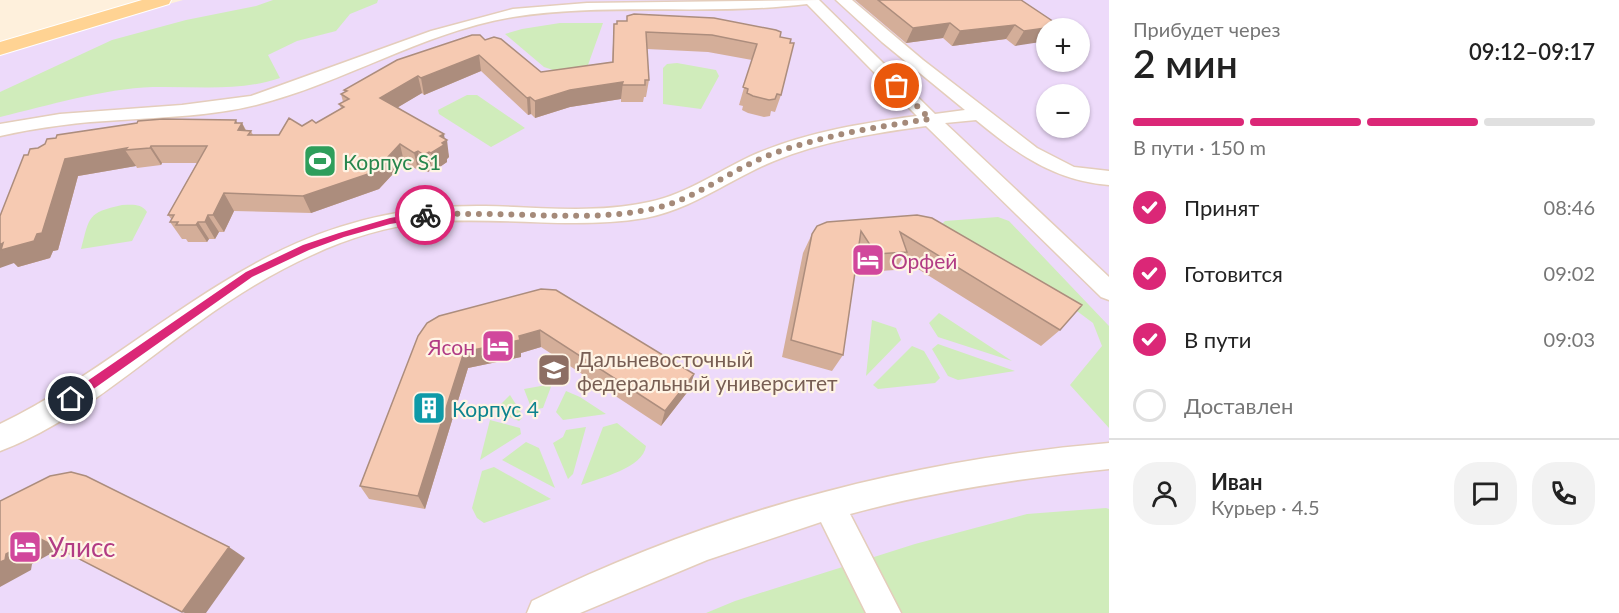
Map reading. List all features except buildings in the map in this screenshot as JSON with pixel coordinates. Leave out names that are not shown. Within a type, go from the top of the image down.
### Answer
[{"type":"main road","points":[[0,41],[135,0]]},
{"type":"main road","points":[[0,49],[162,0]]},
{"type":"street","points":[[0,130],[85,115],[244,103],[446,30],[512,13],[600,3],[757,5],[806,0]]},
{"type":"street","points":[[811,0],[930,119],[1109,291]]},
{"type":"street","points":[[843,0],[904,55],[1020,146],[1051,164],[1075,174],[1109,178]]},
{"type":"street","points":[[0,438],[71,399],[249,274],[306,248],[342,235],[390,221],[429,215],[569,217],[648,210],[687,198],[764,157],[793,147],[930,119],[981,114]]},
{"type":"street","points":[[544,613],[601,586],[712,541],[829,504],[900,486],[1062,459],[1109,456]]},
{"type":"street","points":[[829,504],[884,613]]},
{"type":"shaded area","name":"Дальневосточный федеральный университет","points":[[183,0],[1109,0],[1109,613],[0,613],[0,52]]},
{"type":"green space","points":[[273,0],[378,0],[377,3],[350,14],[336,31],[297,41],[268,55],[280,78],[233,87],[134,88],[76,98],[0,117],[0,92],[112,40]]},
{"type":"green space","points":[[560,23],[603,23],[588,65],[556,71],[544,67],[505,34],[522,29]]},
{"type":"green space","points":[[677,63],[716,70],[719,76],[701,109],[663,104],[663,68],[667,64]]},
{"type":"green space","points":[[467,95],[477,95],[525,128],[491,147],[439,114],[438,110]]},
{"type":"green space","points":[[122,205],[139,206],[147,212],[132,241],[81,249],[86,229],[92,218],[102,211]]},
{"type":"green space","points":[[998,217],[1009,221],[1109,326],[1109,428],[1070,385],[1102,346],[1093,323],[1050,291],[940,226],[945,221]]},
{"type":"green space","points":[[939,313],[1012,361],[938,337],[929,323]]},
{"type":"green space","points":[[872,320],[896,328],[901,340],[866,376]]},
{"type":"green space","points":[[938,344],[1015,371],[958,380],[948,376],[932,349]]},
{"type":"green space","points":[[912,346],[924,351],[940,378],[935,383],[878,389],[873,385]]},
{"type":"green space","points":[[552,384],[543,408],[532,410],[524,389]]},
{"type":"green space","points":[[566,391],[606,414],[563,420],[556,412]]},
{"type":"green space","points":[[510,395],[522,414],[519,421],[494,411]]},
{"type":"green space","points":[[490,420],[520,428],[521,434],[480,460]]},
{"type":"green space","points":[[617,423],[646,446],[643,454],[620,471],[581,485],[603,427]]},
{"type":"green space","points":[[586,427],[573,474],[568,479],[553,443],[563,437],[566,430]]},
{"type":"green space","points":[[526,442],[539,448],[555,488],[502,460]]},
{"type":"green space","points":[[494,467],[551,499],[484,523],[477,518],[472,508],[482,471]]},
{"type":"green space","points":[[1109,509],[1109,613],[706,613],[735,601],[915,544],[1027,514]]},
{"type":"way so far","points":[[425,215],[494,214],[569,217],[648,210],[681,201],[764,157],[793,147],[930,119],[897,86]]},
{"type":"place","name":"Корпус S1","points":[[320,161]]},
{"type":"place","name":"Орфей","points":[[868,260]]},
{"type":"place","name":"Ясон","points":[[498,346]]},
{"type":"place","name":"Дальневосточный федеральный университет","points":[[554,370]]},
{"type":"place","name":"Корпус 4","points":[[429,408]]},
{"type":"place","name":"Улисс","points":[[25,547]]},
{"type":"route","points":[[71,399],[249,274],[306,248],[342,235],[390,221],[425,215]]}]
